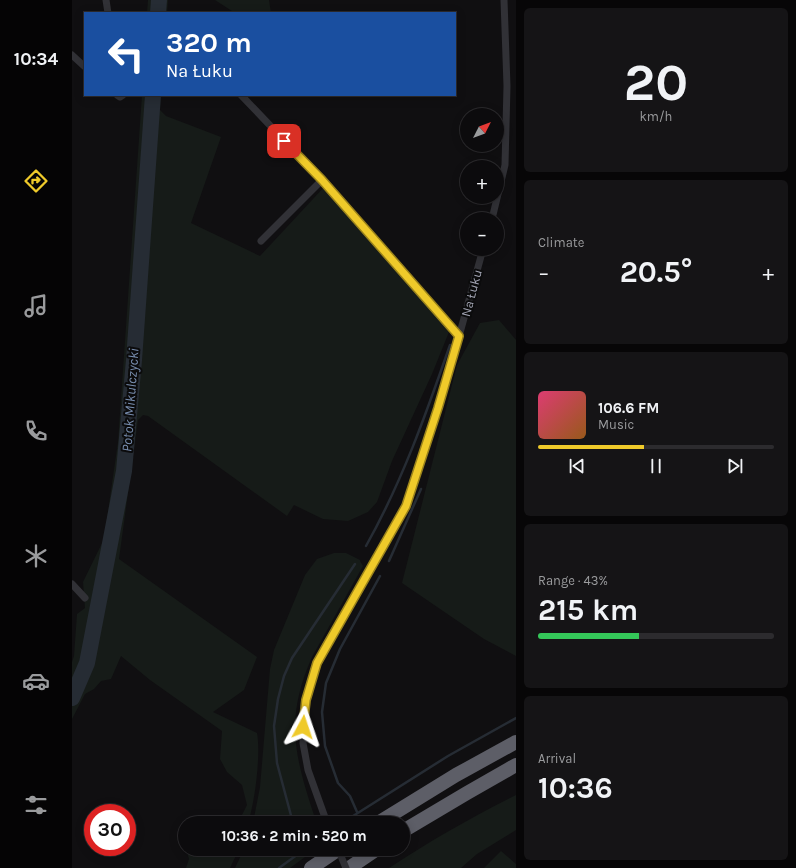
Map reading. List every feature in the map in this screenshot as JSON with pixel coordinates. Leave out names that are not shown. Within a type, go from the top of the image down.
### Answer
[{"type":"highway","points":[[389,816],[456,775],[516,742]]},
{"type":"highway","points":[[410,828],[467,792],[516,765]]},
{"type":"highway","points":[[311,868],[328,856]]},
{"type":"highway","points":[[349,868],[367,856]]},
{"type":"street","points":[[106,0],[108,12]]},
{"type":"street","points":[[494,212],[505,165],[507,86],[504,0]]},
{"type":"street","points":[[72,55],[84,66]]},
{"type":"street","name":"Na Łuku","points":[[242,96],[322,180],[459,336]]},
{"type":"street","points":[[261,241],[322,180]]},
{"type":"street","name":"Na Łuku","points":[[324,816],[308,770],[303,743],[304,709],[310,684],[325,646],[406,506],[438,408],[481,256]]},
{"type":"street","points":[[72,584],[85,598]]},
{"type":"street","points":[[341,856],[346,868]]},
{"type":"shaded area","points":[[148,0],[168,0],[167,12],[147,12]]},
{"type":"shaded area","points":[[215,0],[269,0],[271,12],[233,12]]},
{"type":"shaded area","points":[[142,96],[161,96],[160,110],[166,116],[221,137],[191,223],[260,256],[326,185],[451,327],[432,374],[392,461],[377,502],[368,512],[348,521],[323,519],[294,505],[287,516],[148,416],[143,415],[138,420],[119,559],[257,657],[244,690],[213,712],[257,733],[257,778],[250,816],[242,816],[247,805],[242,785],[227,772],[220,759],[222,731],[150,680],[121,656],[111,679],[101,681],[94,689],[85,694],[72,719],[72,662],[74,656],[77,614],[85,608],[83,582],[104,539],[118,442]]},
{"type":"shaded area","points":[[499,320],[516,340],[516,656],[484,639],[402,583],[457,365],[480,323]]},
{"type":"shaded area","points":[[334,553],[346,553],[360,560],[363,566],[312,657],[298,699],[295,718],[297,754],[301,773],[314,815],[254,816],[260,787],[270,669],[274,650],[305,575],[317,559]]},
{"type":"shaded area","points":[[516,795],[516,830],[477,854],[461,868],[389,868],[410,856],[410,854],[420,848]]},
{"type":"shaded area","points":[[501,851],[516,864],[516,868],[484,868]]},
{"type":"shaded area","points":[[188,856],[236,856],[230,868],[186,868],[189,859]]},
{"type":"shaded area","points":[[241,856],[306,856],[290,868],[235,868]]},
{"type":"waterway","name":"Potok Mikulczycki","points":[[158,12],[159,0]]},
{"type":"waterway","name":"Potok Mikulczycki","points":[[72,698],[87,663],[124,471],[134,360],[153,96]]},
{"type":"waterway","points":[[366,546],[402,472],[450,345]]},
{"type":"waterway","points":[[389,561],[421,489]]},
{"type":"waterway","points":[[291,816],[277,763],[274,726],[278,699],[284,676],[292,658],[355,564]]},
{"type":"waterway","points":[[357,812],[350,796],[338,783],[325,746],[322,712],[326,683],[340,649],[380,576]]},
{"type":"waterway","points":[[353,816],[448,756],[516,718]]},
{"type":"waterway","points":[[279,868],[295,856]]},
{"type":"route","points":[[284,141],[322,180],[459,336],[444,391],[406,506],[325,646],[317,663],[306,700],[303,727]]}]
